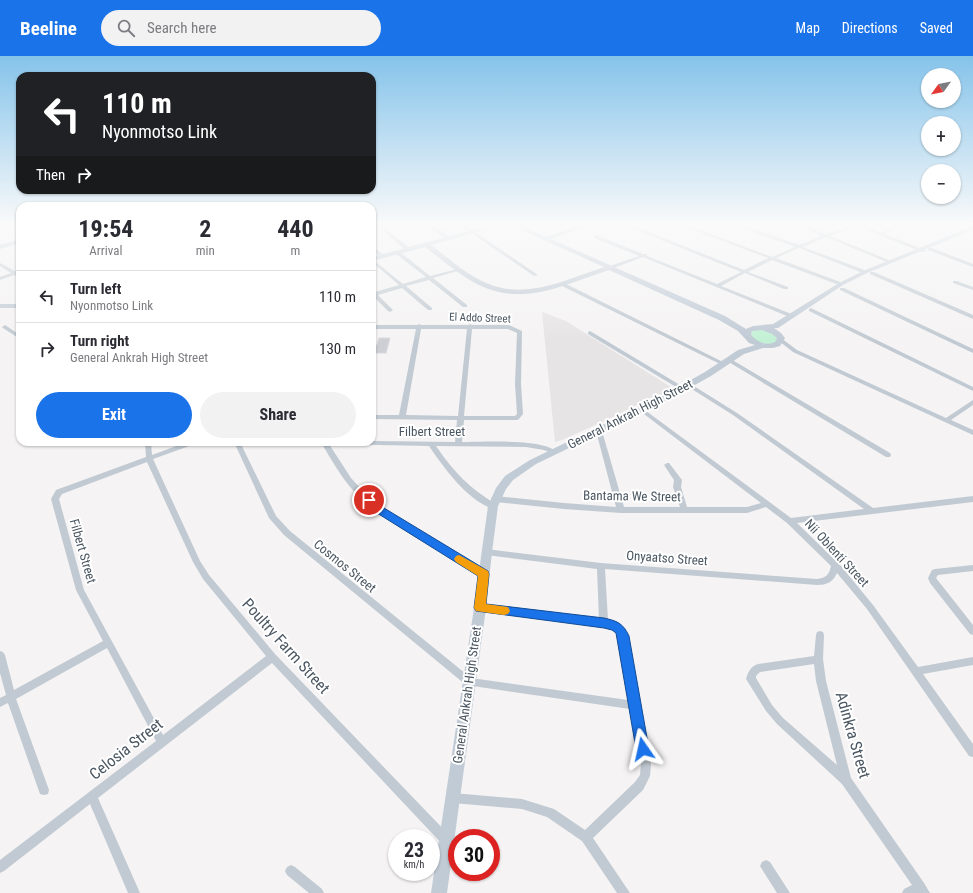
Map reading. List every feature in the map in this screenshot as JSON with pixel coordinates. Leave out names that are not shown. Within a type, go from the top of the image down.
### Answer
[{"type":"main road","points":[[450,262],[481,285],[501,292],[526,293],[562,284],[610,268]]},
{"type":"main road","points":[[597,262],[722,318],[739,328],[756,343],[764,346],[773,346],[780,343],[783,330],[841,287]]},
{"type":"main road","points":[[748,337],[749,330],[775,326],[887,262]]},
{"type":"main road","points":[[868,272],[893,262]]},
{"type":"main road","points":[[0,306],[16,306]]},
{"type":"main road","points":[[722,318],[773,331],[781,338]]},
{"type":"main road","name":"General Ankrah High Street","points":[[741,352],[747,342],[748,337]]},
{"type":"main road","name":"General Ankrah High Street","points":[[439,893],[494,502],[509,478],[522,468],[686,387],[741,352],[764,346]]},
{"type":"street","points":[[409,262],[465,306]]},
{"type":"street","points":[[517,262],[536,275]]},
{"type":"street","points":[[610,268],[626,262]]},
{"type":"street","points":[[662,262],[792,316]]},
{"type":"street","points":[[722,262],[786,288]]},
{"type":"street","points":[[719,286],[762,262]]},
{"type":"street","points":[[784,262],[841,287],[973,351]]},
{"type":"street","points":[[841,262],[973,317]]},
{"type":"street","points":[[961,262],[973,266]]},
{"type":"street","points":[[376,263],[430,309]]},
{"type":"street","points":[[0,264],[14,274]]},
{"type":"street","points":[[376,293],[459,269]]},
{"type":"street","points":[[0,279],[14,274]]},
{"type":"street","points":[[955,282],[973,289]]},
{"type":"street","points":[[562,284],[726,362],[888,455]]},
{"type":"street","points":[[376,297],[390,310]]},
{"type":"street","points":[[811,310],[973,389]]},
{"type":"street","points":[[402,418],[419,326]]},
{"type":"street","points":[[458,444],[470,326]]},
{"type":"street","name":"El Addo Street","points":[[376,327],[509,327],[520,332],[518,384],[520,414],[514,419],[460,418]]},
{"type":"street","points":[[5,328],[16,335]]},
{"type":"street","points":[[590,332],[735,414],[872,511]]},
{"type":"street","points":[[781,338],[795,351]]},
{"type":"street","points":[[773,346],[795,351],[973,433]]},
{"type":"street","points":[[946,421],[973,402]]},
{"type":"street","name":"Nii Oblenti Street","points":[[642,410],[790,521],[835,565],[870,607],[973,752]]},
{"type":"street","points":[[376,417],[460,418]]},
{"type":"street","points":[[599,431],[621,510]]},
{"type":"street","name":"Filbert Street","points":[[376,443],[536,446],[554,452]]},
{"type":"street","points":[[431,444],[445,466],[461,484],[473,494],[494,502]]},
{"type":"street","name":"Poultry Farm Street","points":[[148,446],[149,458],[197,562],[206,577],[272,657],[447,841]]},
{"type":"street","name":"Filbert Street","points":[[162,742],[80,590],[55,499],[59,492],[182,446]]},
{"type":"street","name":"Cosmos Street","points":[[239,446],[273,518],[286,533],[469,682]]},
{"type":"street","points":[[327,446],[339,467],[357,490],[380,511],[484,574]]},
{"type":"street","points":[[667,465],[678,480],[677,487],[684,510]]},
{"type":"street","points":[[790,521],[973,499]]},
{"type":"street","name":"Bantama We Street","points":[[494,502],[621,510],[746,510],[768,504]]},
{"type":"street","name":"Onyaatso Street","points":[[486,552],[601,566],[818,582],[826,582],[830,580],[834,575],[835,565]]},
{"type":"street","points":[[601,566],[604,623]]},
{"type":"street","points":[[973,568],[935,572],[932,575],[932,578],[933,582],[973,632]]},
{"type":"street","points":[[480,608],[604,623],[615,626],[621,630],[646,764],[645,776],[639,786],[586,837]]},
{"type":"street","name":"Adinkra Street","points":[[820,635],[818,659],[827,709],[846,780],[922,890]]},
{"type":"street","points":[[0,703],[108,643]]},
{"type":"street","points":[[0,655],[11,697],[44,790]]},
{"type":"street","name":"Celosia Street","points":[[0,867],[272,657]]},
{"type":"street","points":[[818,659],[758,668],[752,674],[751,679],[769,708],[780,721],[846,780]]},
{"type":"street","points":[[916,671],[973,661]]},
{"type":"street","points":[[469,682],[634,705]]},
{"type":"street","points":[[92,796],[134,893]]},
{"type":"street","points":[[453,798],[522,804],[550,813],[586,837],[624,893]]},
{"type":"street","points":[[766,866],[784,893]]},
{"type":"street","points":[[292,871],[318,893]]},
{"type":"street","points":[[908,893],[922,890]]},
{"type":"shaded area","points":[[542,312],[566,321],[674,389],[662,395],[658,394],[613,417],[555,442]]},
{"type":"green space","points":[[754,330],[763,330],[776,334],[779,341],[771,344],[761,343],[750,336]]},
{"type":"building","points":[[379,338],[390,338],[386,353],[376,353]]},
{"type":"slow traffic","points":[[459,559],[484,574],[480,608],[504,611]]},
{"type":"route","points":[[369,500],[380,511],[484,574],[480,608],[604,623],[615,626],[621,630],[643,749]]}]
